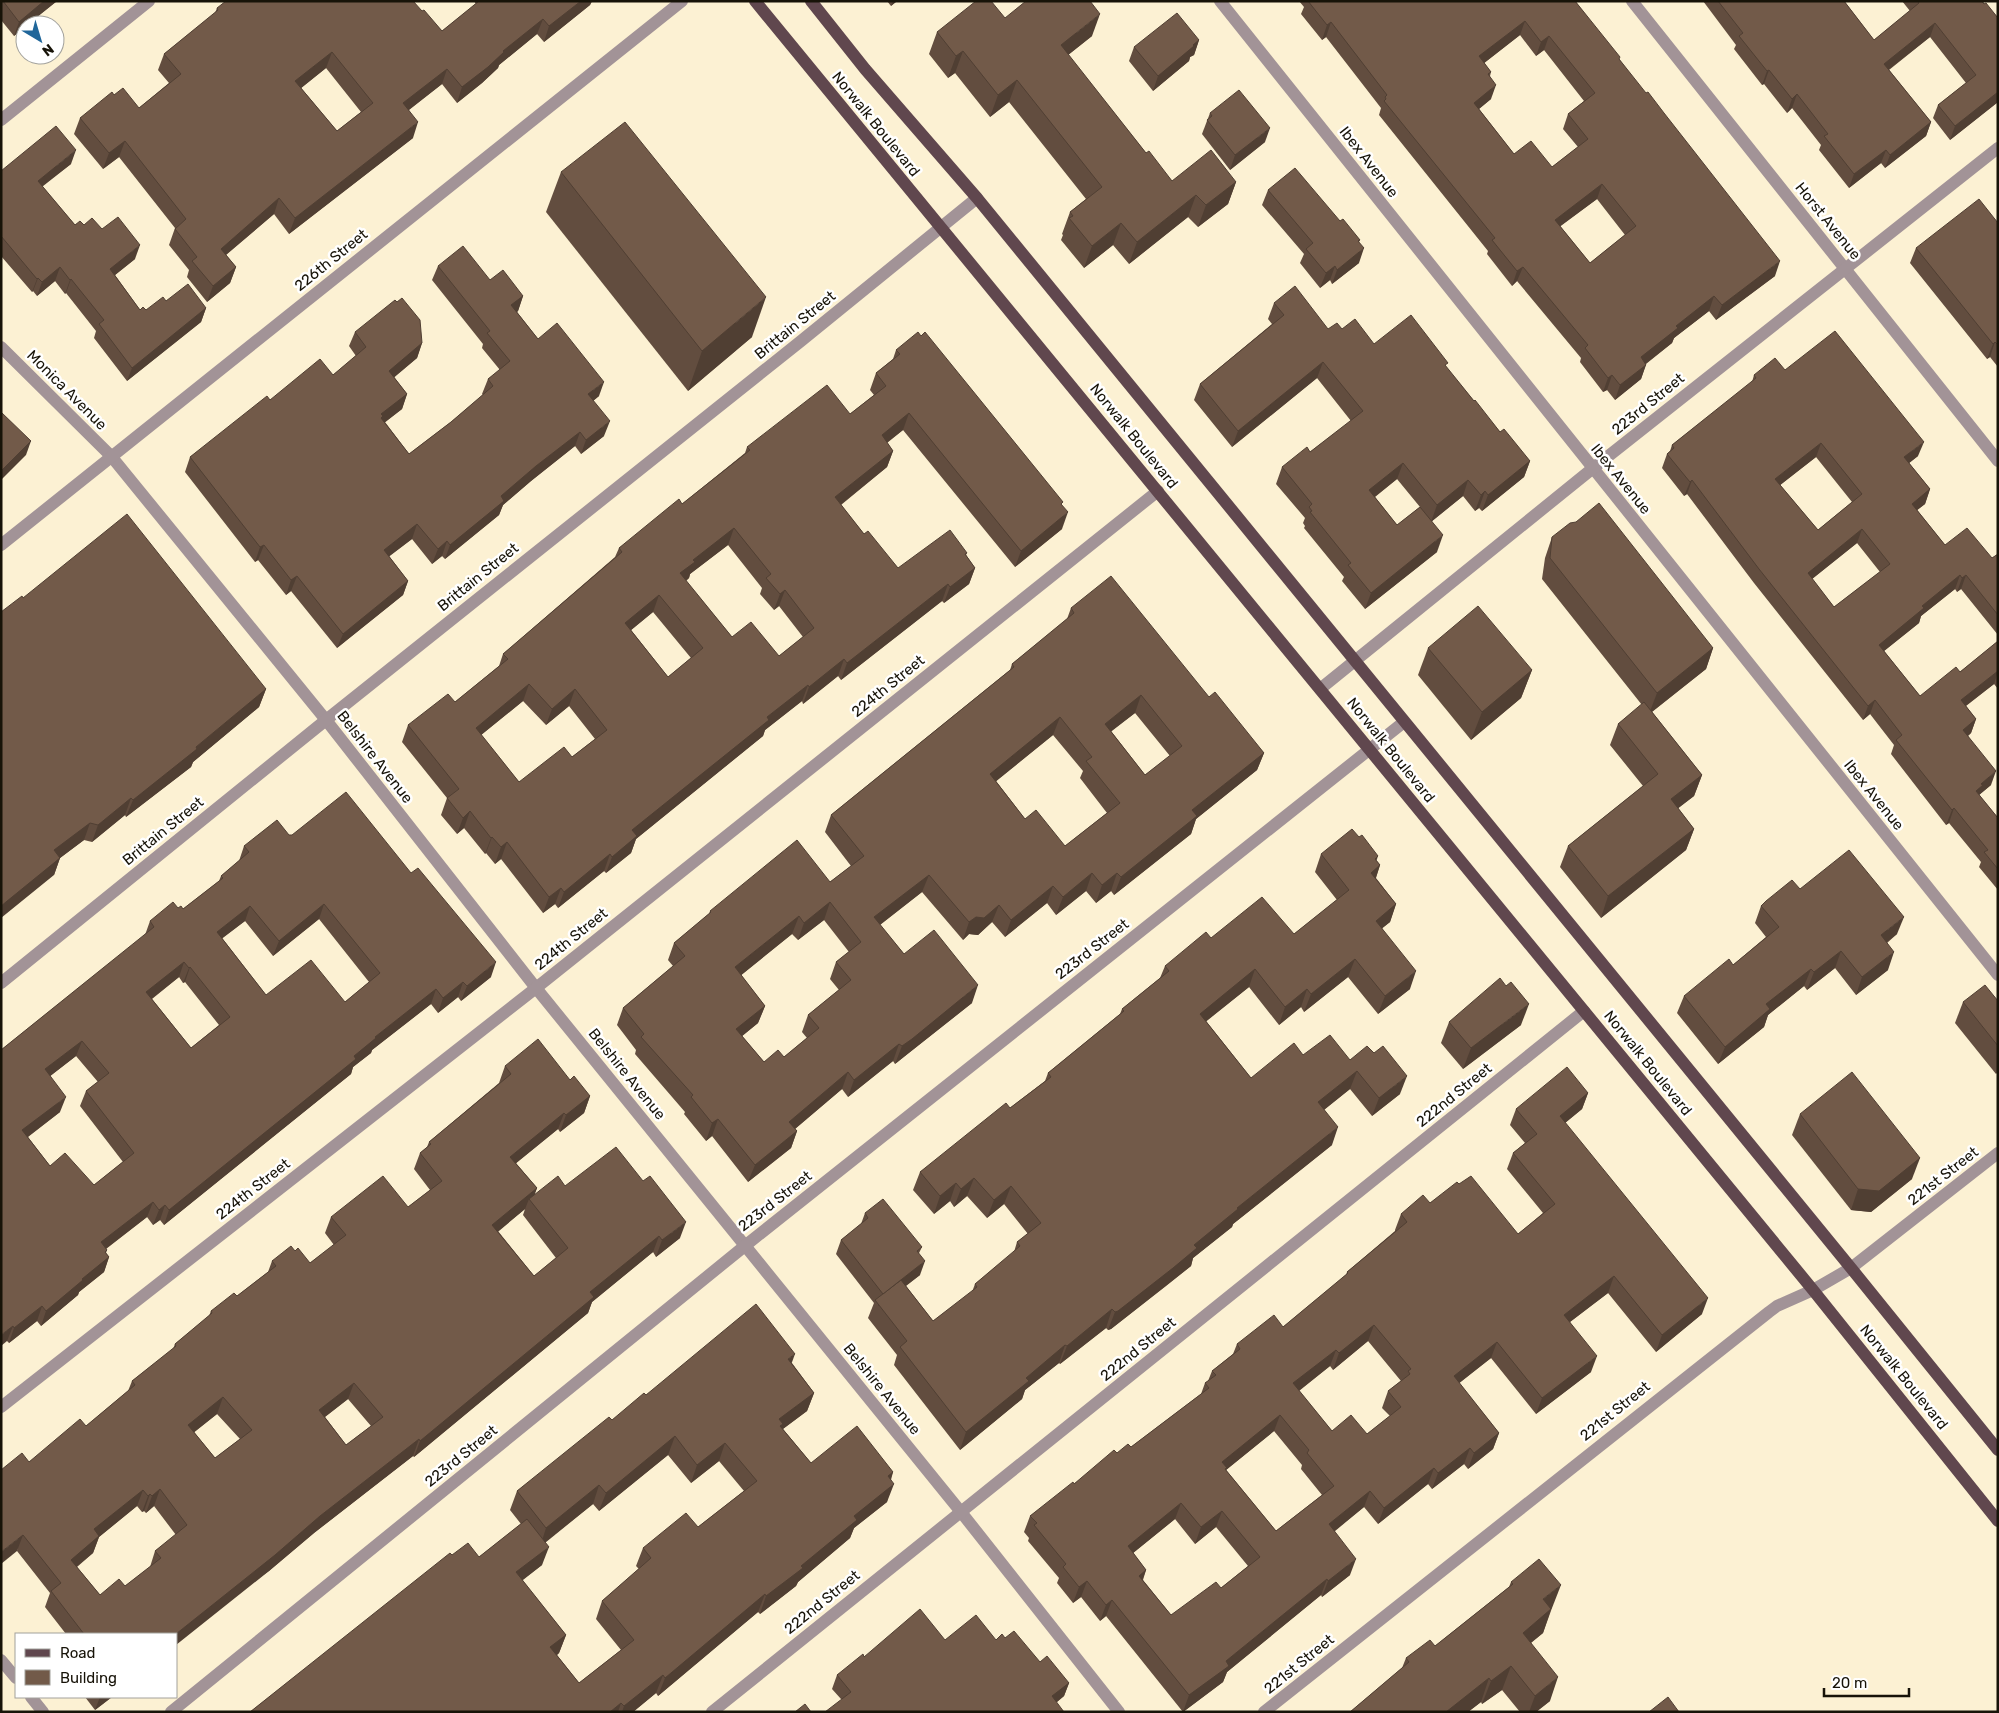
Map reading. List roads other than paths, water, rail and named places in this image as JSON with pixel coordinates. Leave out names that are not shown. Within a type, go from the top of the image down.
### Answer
[{"type":"main road","name":"Norwalk Boulevard","points":[[755,1],[1813,1290],[1998,1521]]},
{"type":"main road","name":"Norwalk Boulevard","points":[[811,1],[865,69],[977,198],[1998,1450]]},
{"type":"street","points":[[1,120],[149,1]]},
{"type":"street","name":"226th Street","points":[[1,545],[682,1]]},
{"type":"street","name":"Ibex Avenue","points":[[1220,1],[1998,975]]},
{"type":"street","name":"Horst Avenue","points":[[1632,1],[1998,461]]},
{"type":"street","name":"223rd Street","points":[[1320,689],[1592,469],[1998,148]]},
{"type":"street","name":"Brittain Street","points":[[1,983],[326,720],[786,354],[940,226],[977,198]]},
{"type":"street","name":"Monica Avenue","points":[[1,347],[111,456]]},
{"type":"street","name":"Belshire Avenue","points":[[111,456],[326,720],[536,988],[746,1245],[1119,1712]]},
{"type":"street","name":"224th Street","points":[[1,1407],[536,988],[1158,491]]},
{"type":"street","name":"223rd Street","points":[[171,1712],[746,1245],[1404,722]]},
{"type":"street","name":"222nd Street","points":[[712,1712],[1584,1011]]},
{"type":"street","name":"221st Street","points":[[1264,1712],[1660,1396],[1769,1312],[1777,1306],[1813,1290],[1851,1268],[1998,1153]]},
{"type":"street","points":[[1,1660],[15,1677]]},
{"type":"street","points":[[32,1698],[43,1712]]}]
